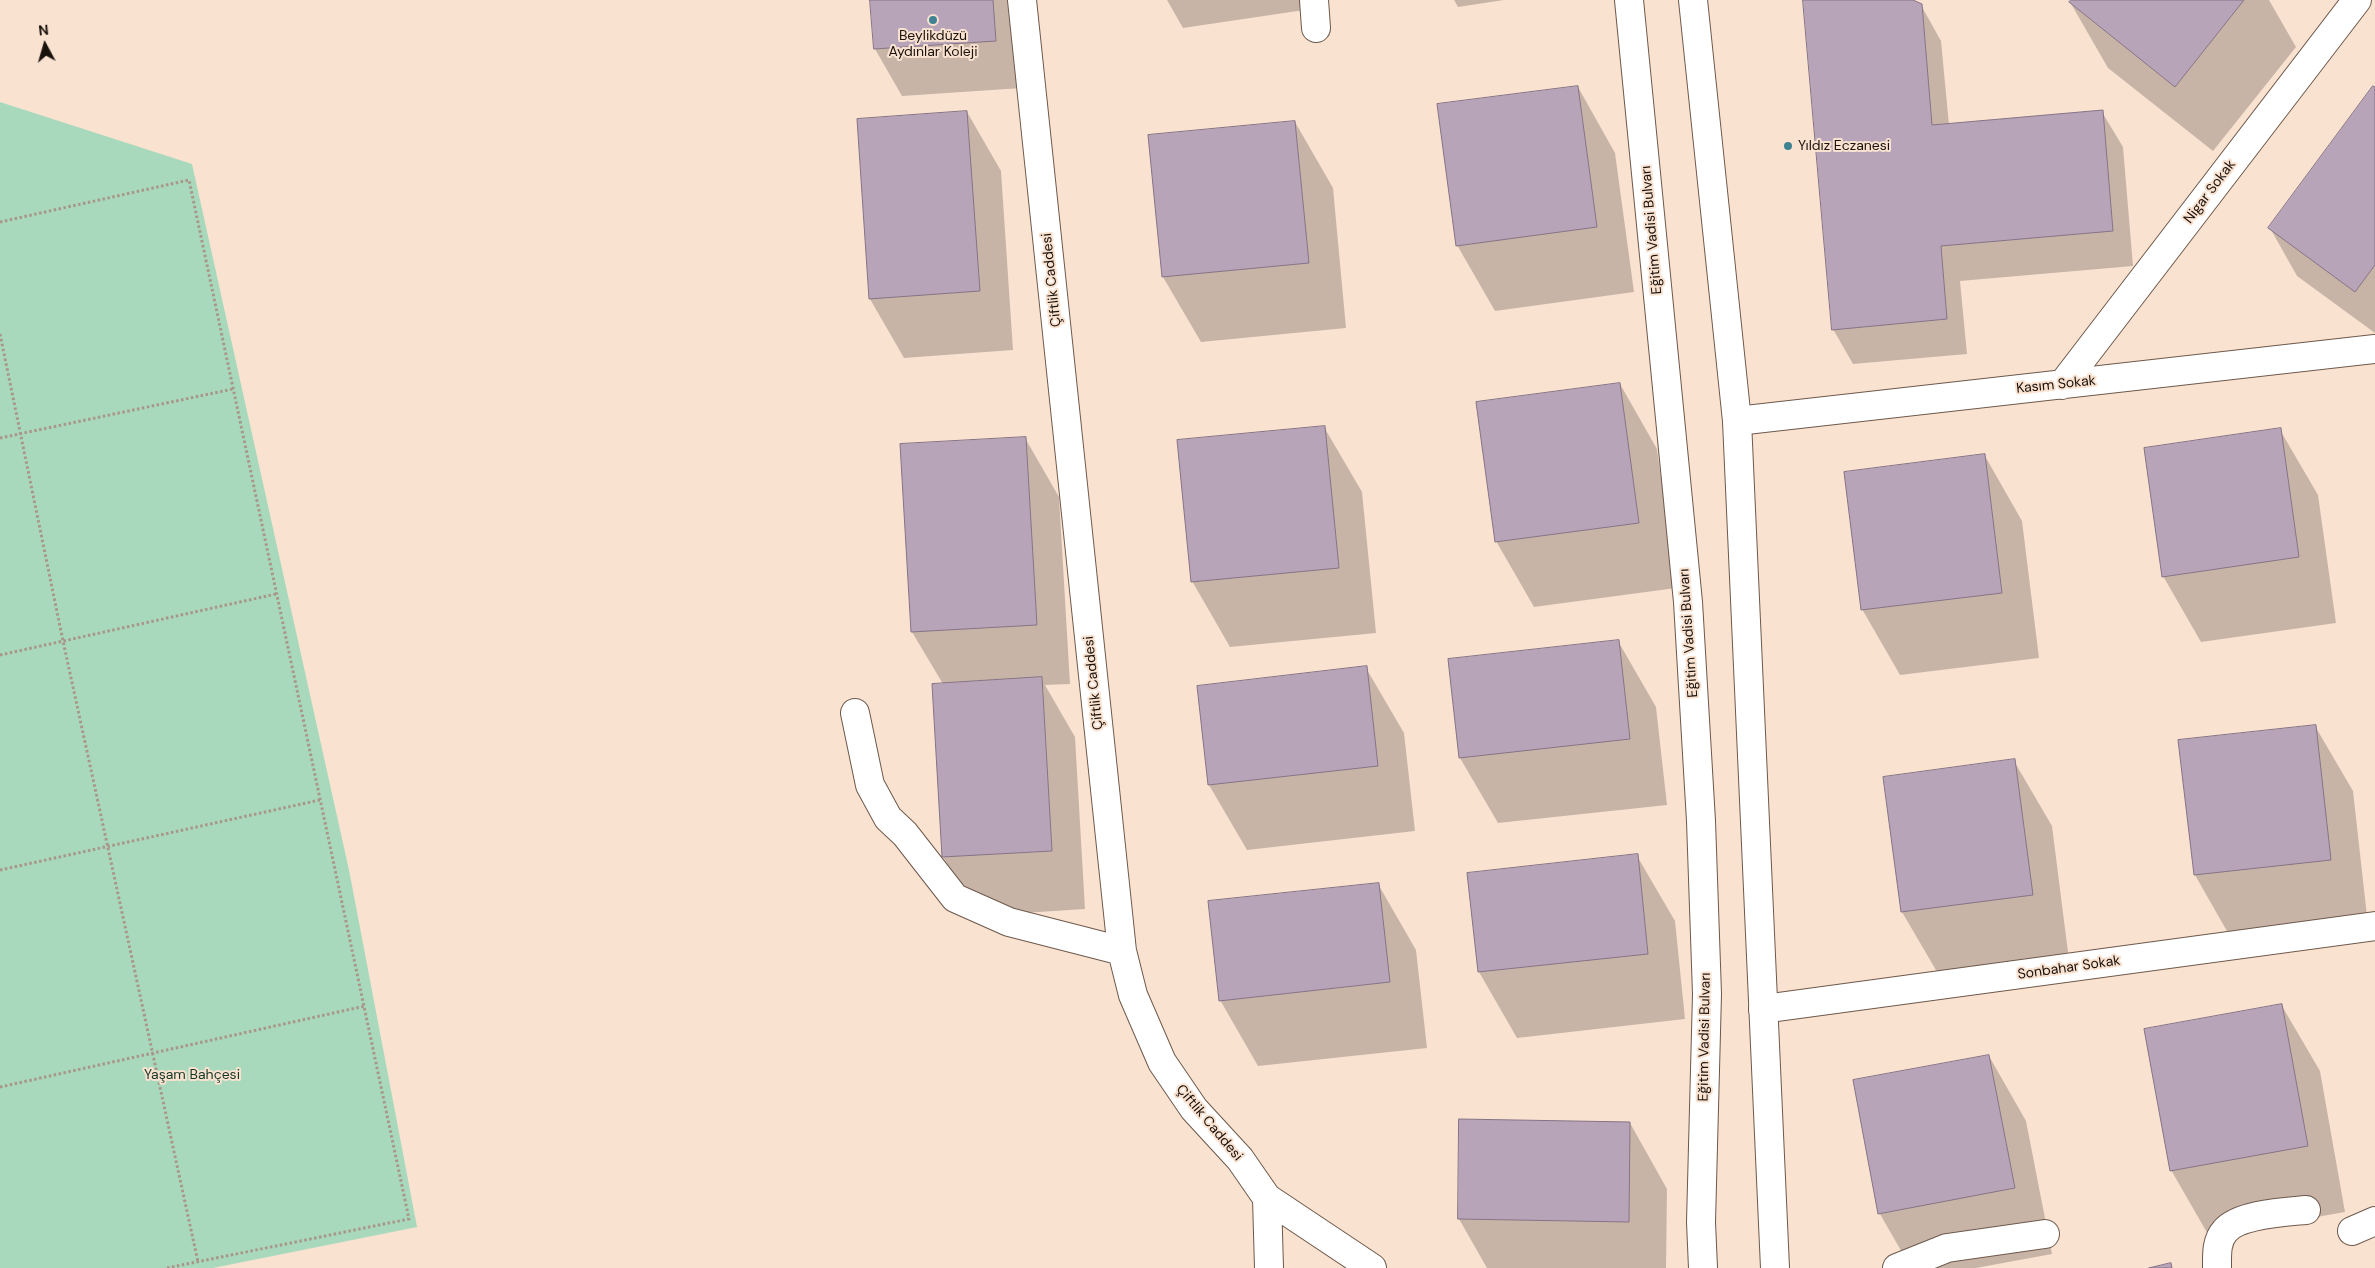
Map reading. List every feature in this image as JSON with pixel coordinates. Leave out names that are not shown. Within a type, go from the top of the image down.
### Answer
[{"type":"street","name":"Çiftlik Caddesi","points":[[1022,0],[1122,951],[1133,995],[1162,1062],[1194,1109],[1240,1158],[1267,1198],[1372,1268]]},
{"type":"street","points":[[1314,0],[1316,28]]},
{"type":"street","name":"Eğitim Vadisi Bulvarı","points":[[1629,0],[1688,602],[1701,811],[1706,994],[1701,1222],[1703,1268]]},
{"type":"street","points":[[1693,0],[1737,421],[1774,1268]]},
{"type":"street","name":"Nigar Sokak","points":[[2062,384],[2357,0]]},
{"type":"street","name":"Kasım Sokak","points":[[1737,421],[2375,349]]},
{"type":"street","points":[[855,713],[870,785],[888,818],[905,834],[955,898],[1009,922],[1122,951]]},
{"type":"street","name":"Sonbahar Sokak","points":[[1763,1009],[2375,926]]},
{"type":"street","points":[[1267,1198],[1269,1268]]},
{"type":"street","points":[[2217,1268],[2218,1243],[2224,1231],[2233,1223],[2259,1216],[2306,1210]]},
{"type":"street","points":[[1897,1268],[1922,1256],[1947,1248],[2045,1234]]},
{"type":"path","points":[[0,222],[189,180],[409,1219],[167,1268]]},
{"type":"path","points":[[0,334],[63,641],[198,1262]]},
{"type":"path","points":[[0,438],[233,389]]},
{"type":"path","points":[[0,655],[276,594]]},
{"type":"path","points":[[0,870],[320,800]]},
{"type":"path","points":[[0,1087],[365,1006]]},
{"type":"green space","name":"Yaşam Bahçesi","points":[[0,102],[192,164],[349,870],[417,1227],[213,1268],[0,1268]]},
{"type":"building","name":"Beylikdüzü Aydınlar Koleji","points":[[870,0],[993,0],[996,41],[874,49]]},
{"type":"building","points":[[1803,0],[1913,0],[1922,4],[1932,125],[2103,110],[2113,231],[1941,246],[1947,319],[1832,330]]},
{"type":"building","points":[[2071,0],[2244,0],[2175,87],[2069,2]]},
{"type":"building","points":[[1578,86],[1597,227],[1456,246],[1437,104]]},
{"type":"building","points":[[2373,86],[2375,87],[2375,265],[2355,292],[2268,228]]},
{"type":"building","points":[[967,111],[980,291],[869,299],[857,119]]},
{"type":"building","points":[[1295,121],[1309,263],[1162,277],[1148,135]]},
{"type":"building","points":[[1620,383],[1639,523],[1495,542],[1476,402]]},
{"type":"building","points":[[1325,426],[1339,568],[1191,582],[1177,440]]},
{"type":"building","points":[[2281,428],[2299,557],[2162,577],[2144,448]]},
{"type":"building","points":[[1026,437],[1037,625],[911,632],[900,444]]},
{"type":"building","points":[[1985,454],[2002,593],[1861,610],[1844,472]]},
{"type":"building","points":[[1619,640],[1630,739],[1459,758],[1448,659]]},
{"type":"building","points":[[1367,666],[1378,766],[1208,785],[1197,686]]},
{"type":"building","points":[[1042,677],[1052,851],[942,857],[932,684]]},
{"type":"building","points":[[2316,725],[2331,860],[2194,875],[2178,740]]},
{"type":"building","points":[[2015,759],[2033,895],[1901,912],[1883,777]]},
{"type":"building","points":[[1638,854],[1648,954],[1478,972],[1467,873]]},
{"type":"building","points":[[1379,883],[1390,982],[1219,1001],[1208,901]]},
{"type":"building","points":[[2282,1004],[2308,1146],[2170,1171],[2144,1029]]},
{"type":"building","points":[[1989,1055],[2015,1188],[1878,1214],[1853,1080]]},
{"type":"building","points":[[1459,1119],[1630,1122],[1629,1222],[1458,1219]]},
{"type":"building","points":[[2171,1263],[2172,1268],[2149,1268]]},
{"type":"place","name":"Beylikdüzü Aydınlar Koleji","points":[[933,20]]},
{"type":"place","name":"Yıldız Eczanesi","points":[[1788,146]]}]
